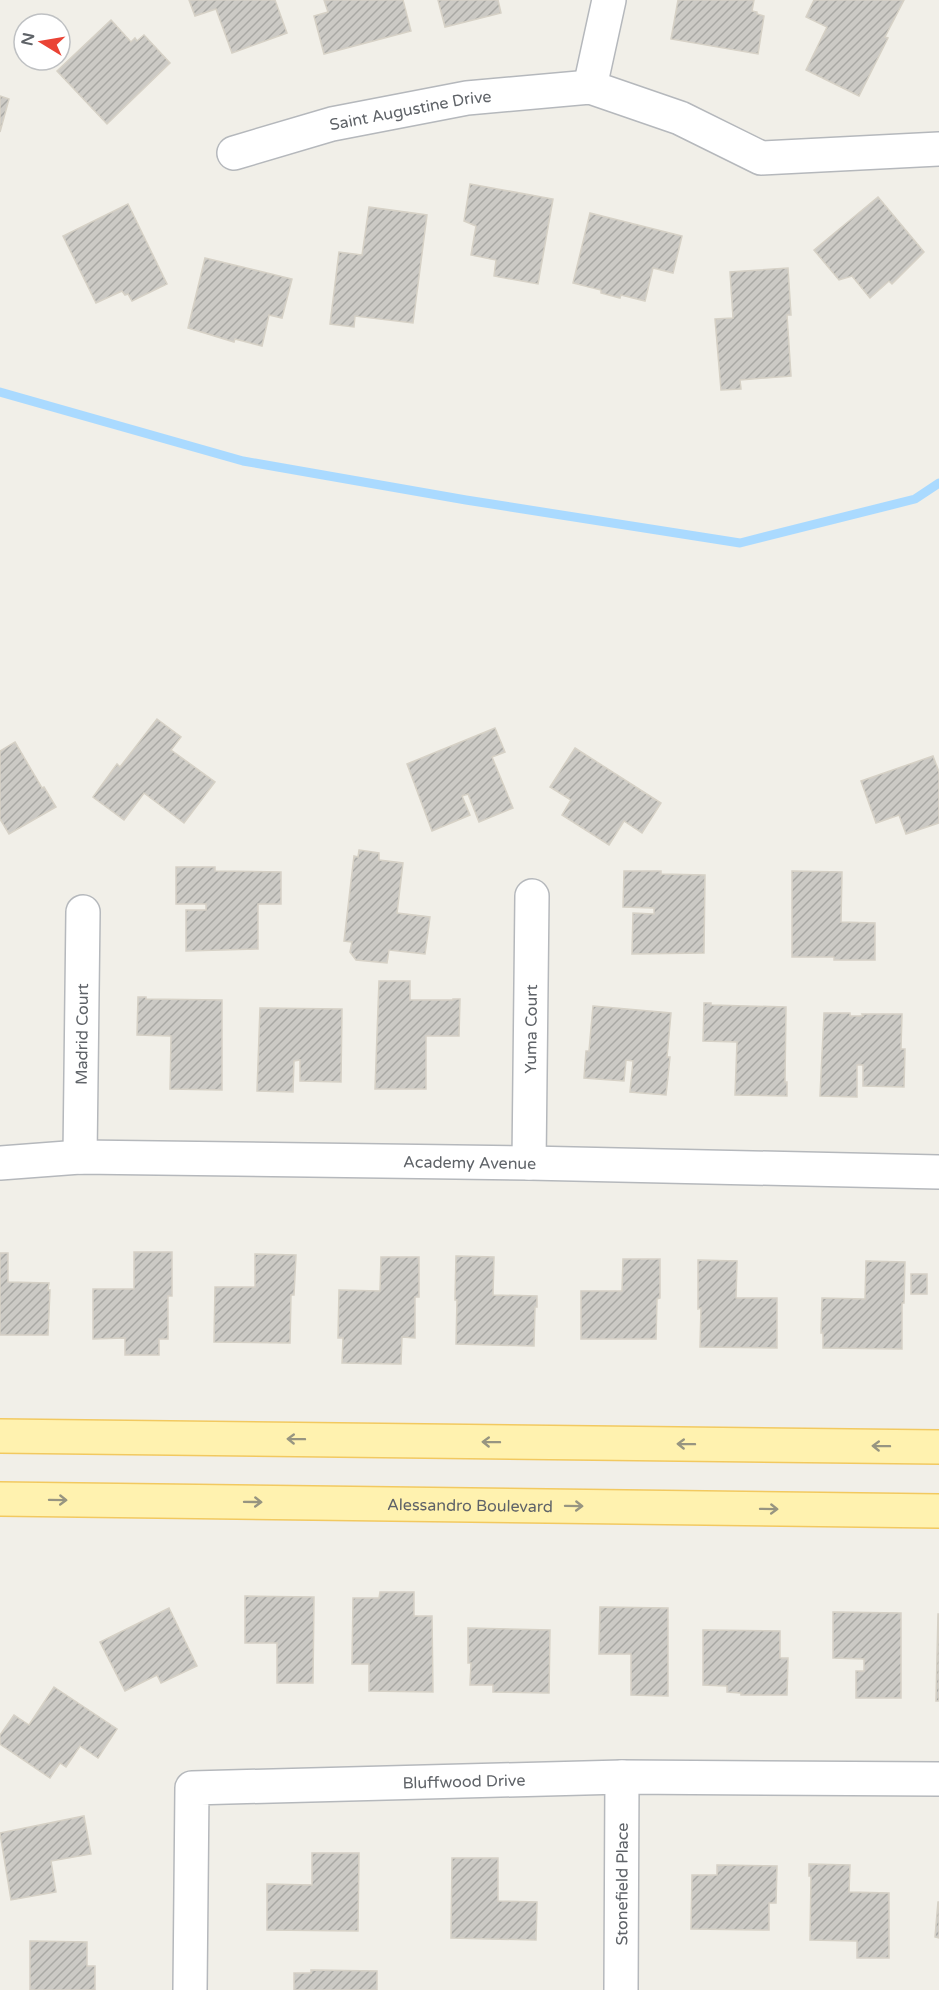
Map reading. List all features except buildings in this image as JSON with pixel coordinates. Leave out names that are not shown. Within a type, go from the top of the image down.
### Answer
[{"type":"main road","points":[[0,1436],[939,1447]]},
{"type":"main road","name":"Alessandro Boulevard","points":[[0,1499],[939,1511]]},
{"type":"street","points":[[590,87],[609,0]]},
{"type":"street","name":"Saint Augustine Drive","points":[[234,153],[332,124],[467,98],[590,87],[680,118],[761,158],[939,149]]},
{"type":"street","name":"Yuma Court","points":[[529,1163],[532,896]]},
{"type":"street","name":"Madrid Court","points":[[80,1157],[83,912]]},
{"type":"street","name":"Academy Avenue","points":[[0,1163],[80,1157],[529,1163],[939,1172]]},
{"type":"street","name":"Bluffwood Drive","points":[[190,1990],[192,1788],[622,1777],[939,1779]]},
{"type":"street","name":"Stonefield Place","points":[[621,1990],[622,1777]]},
{"type":"waterway","points":[[0,392],[243,461],[466,500],[740,543],[915,499],[939,483]]}]
